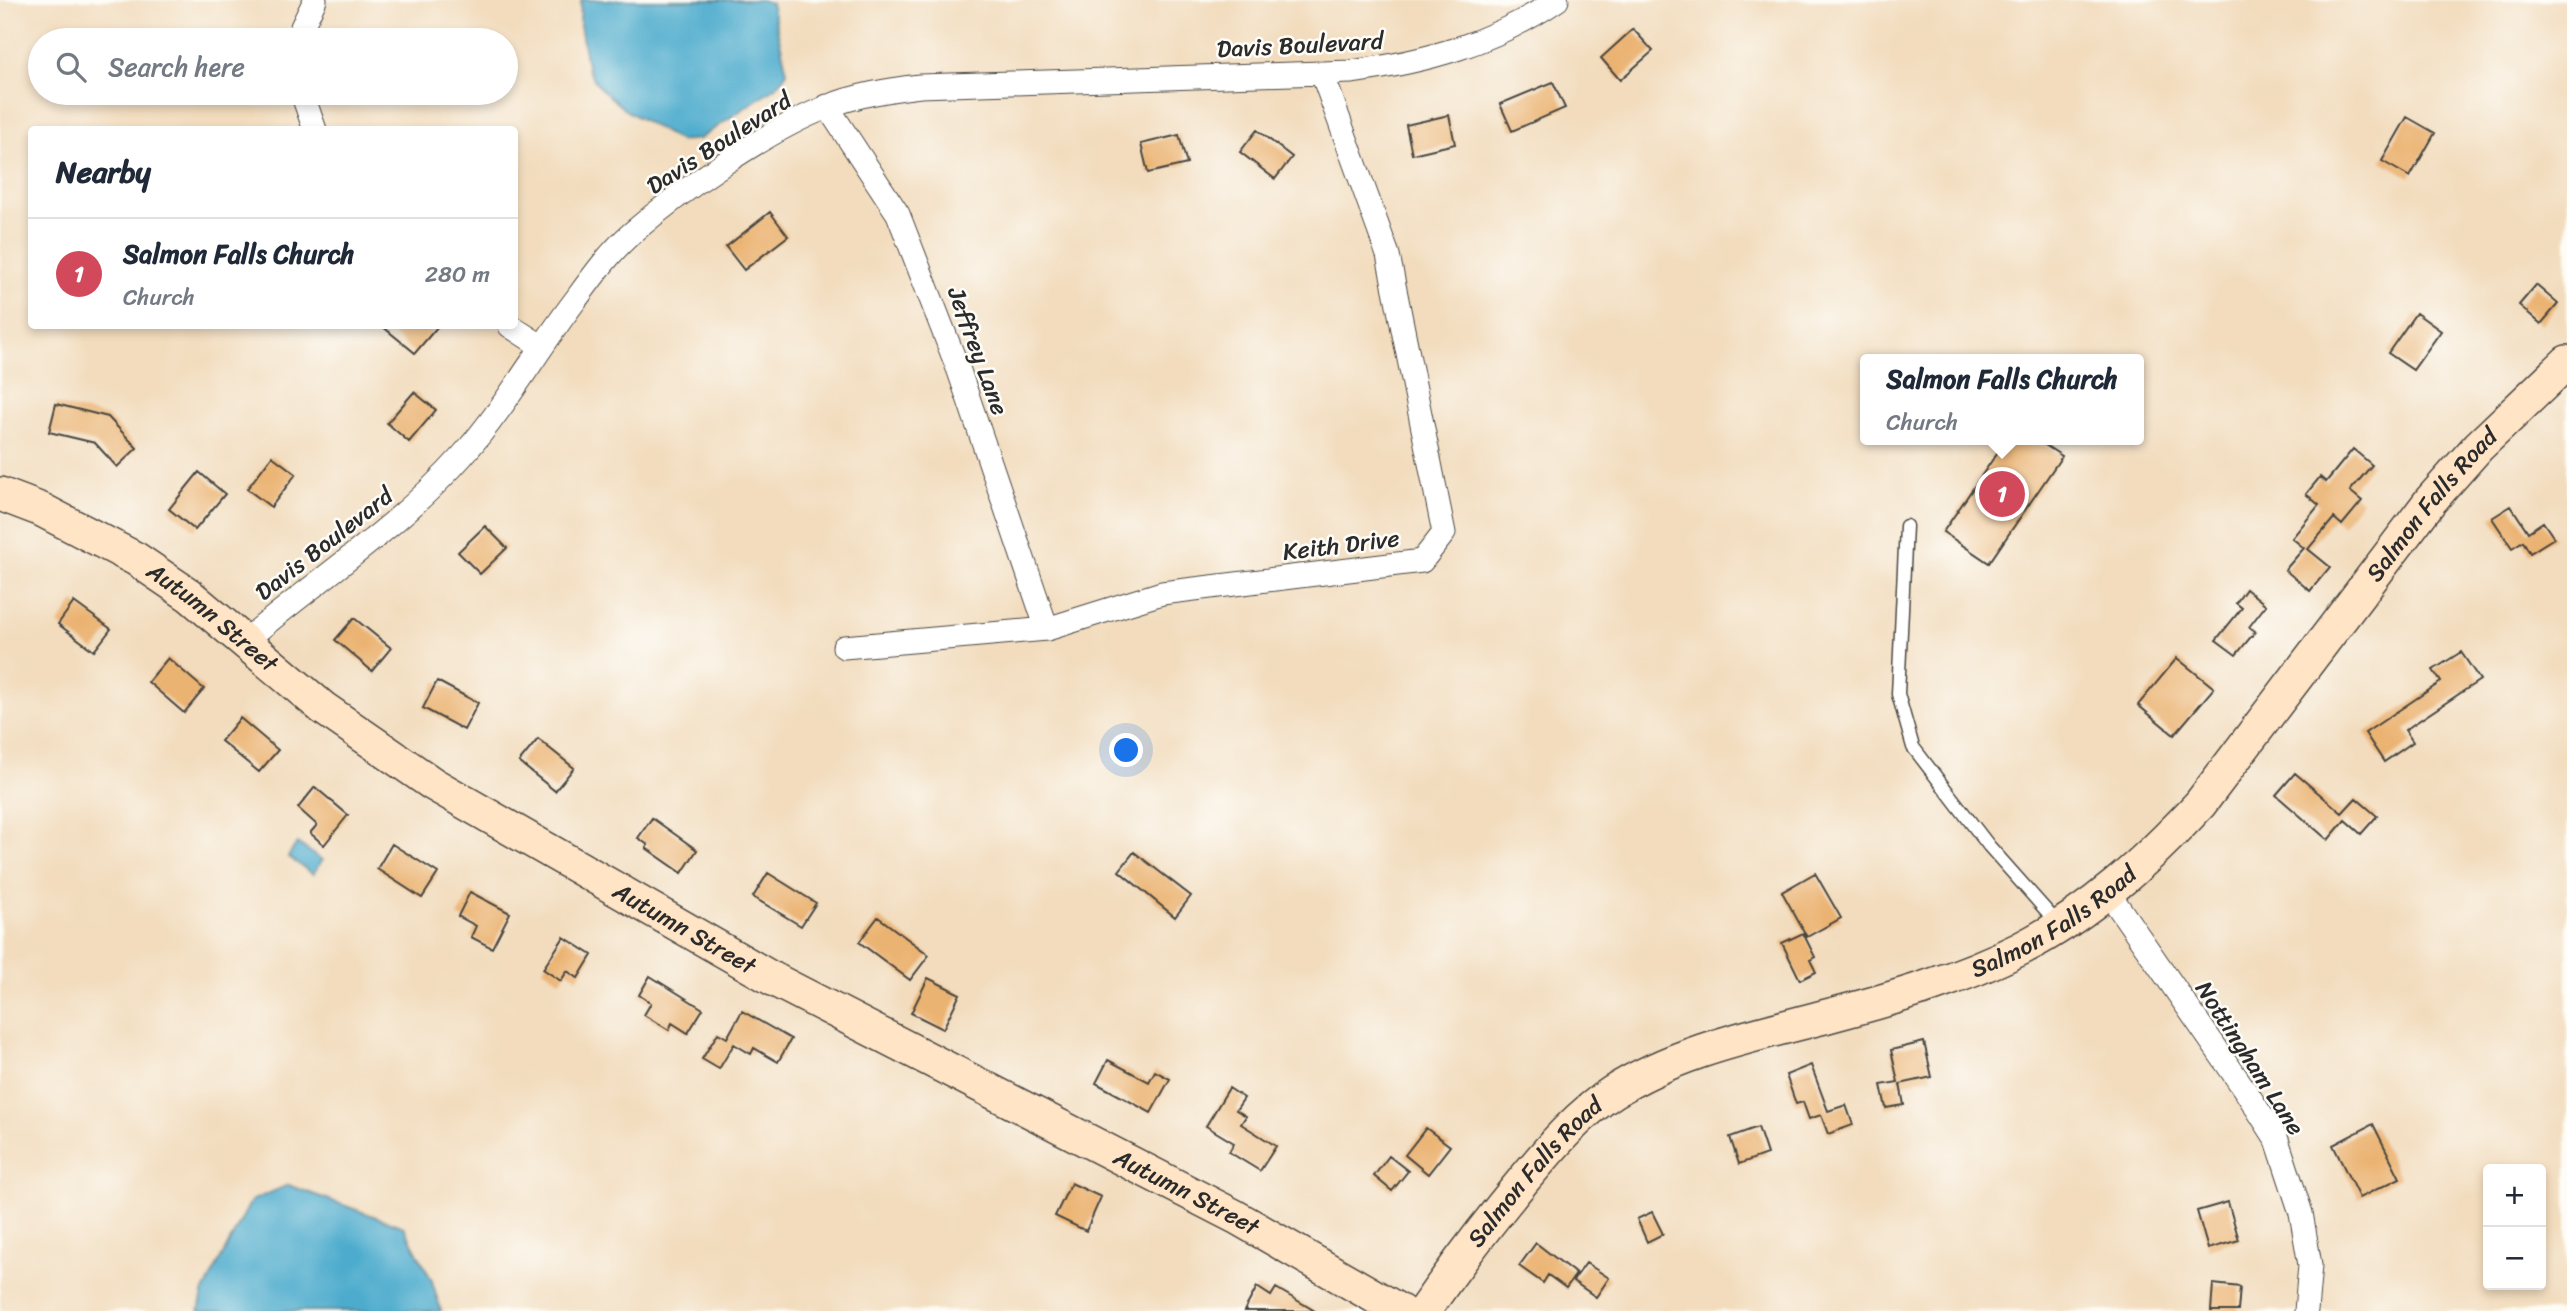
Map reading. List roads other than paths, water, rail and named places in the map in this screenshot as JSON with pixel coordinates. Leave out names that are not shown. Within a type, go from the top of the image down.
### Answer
[{"type":"street","points":[[302,28],[316,0]]},
{"type":"street","name":"Davis Boulevard","points":[[245,641],[390,527],[427,494],[497,413],[541,346],[605,262],[631,234],[699,182],[748,149],[827,106],[889,90],[920,86],[1322,73],[1387,67],[1445,54],[1512,28],[1557,0]]},
{"type":"street","name":"Keith Drive","points":[[844,647],[1047,629],[1162,593],[1422,561],[1444,533],[1388,255],[1322,73]]},
{"type":"street","points":[[306,105],[314,126]]},
{"type":"street","name":"Jeffrey Lane","points":[[827,106],[898,214],[959,371],[1047,629]]},
{"type":"street","points":[[515,329],[541,346]]},
{"type":"street","name":"Salmon Falls Road","points":[[1424,1311],[1505,1202],[1548,1152],[1577,1121],[1612,1093],[1658,1068],[1704,1049],[1926,989],[2021,948],[2108,892],[2172,835],[2200,804],[2431,500],[2478,447],[2567,362]]},
{"type":"street","name":"Autumn Street","points":[[0,494],[42,510],[136,559],[189,595],[323,708],[433,784],[771,978],[1237,1217],[1400,1311]]},
{"type":"street","name":"Nottingham Lane","points":[[2108,892],[2277,1140],[2301,1213],[2310,1265],[2306,1311]]},
{"type":"lane","points":[[1906,526],[1898,694],[1913,747],[1989,846],[2059,925]]},
{"type":"water","points":[[581,0],[761,0],[771,3],[787,72],[778,85],[699,139],[680,141],[625,110],[600,88],[588,71],[580,25]]},
{"type":"water","points":[[297,843],[322,860],[313,874],[288,857]]},
{"type":"water","points":[[288,1185],[404,1227],[432,1281],[441,1311],[199,1311],[203,1293],[251,1201]]},
{"type":"place","name":"Salmon Falls Church","points":[[2002,494]]}]
